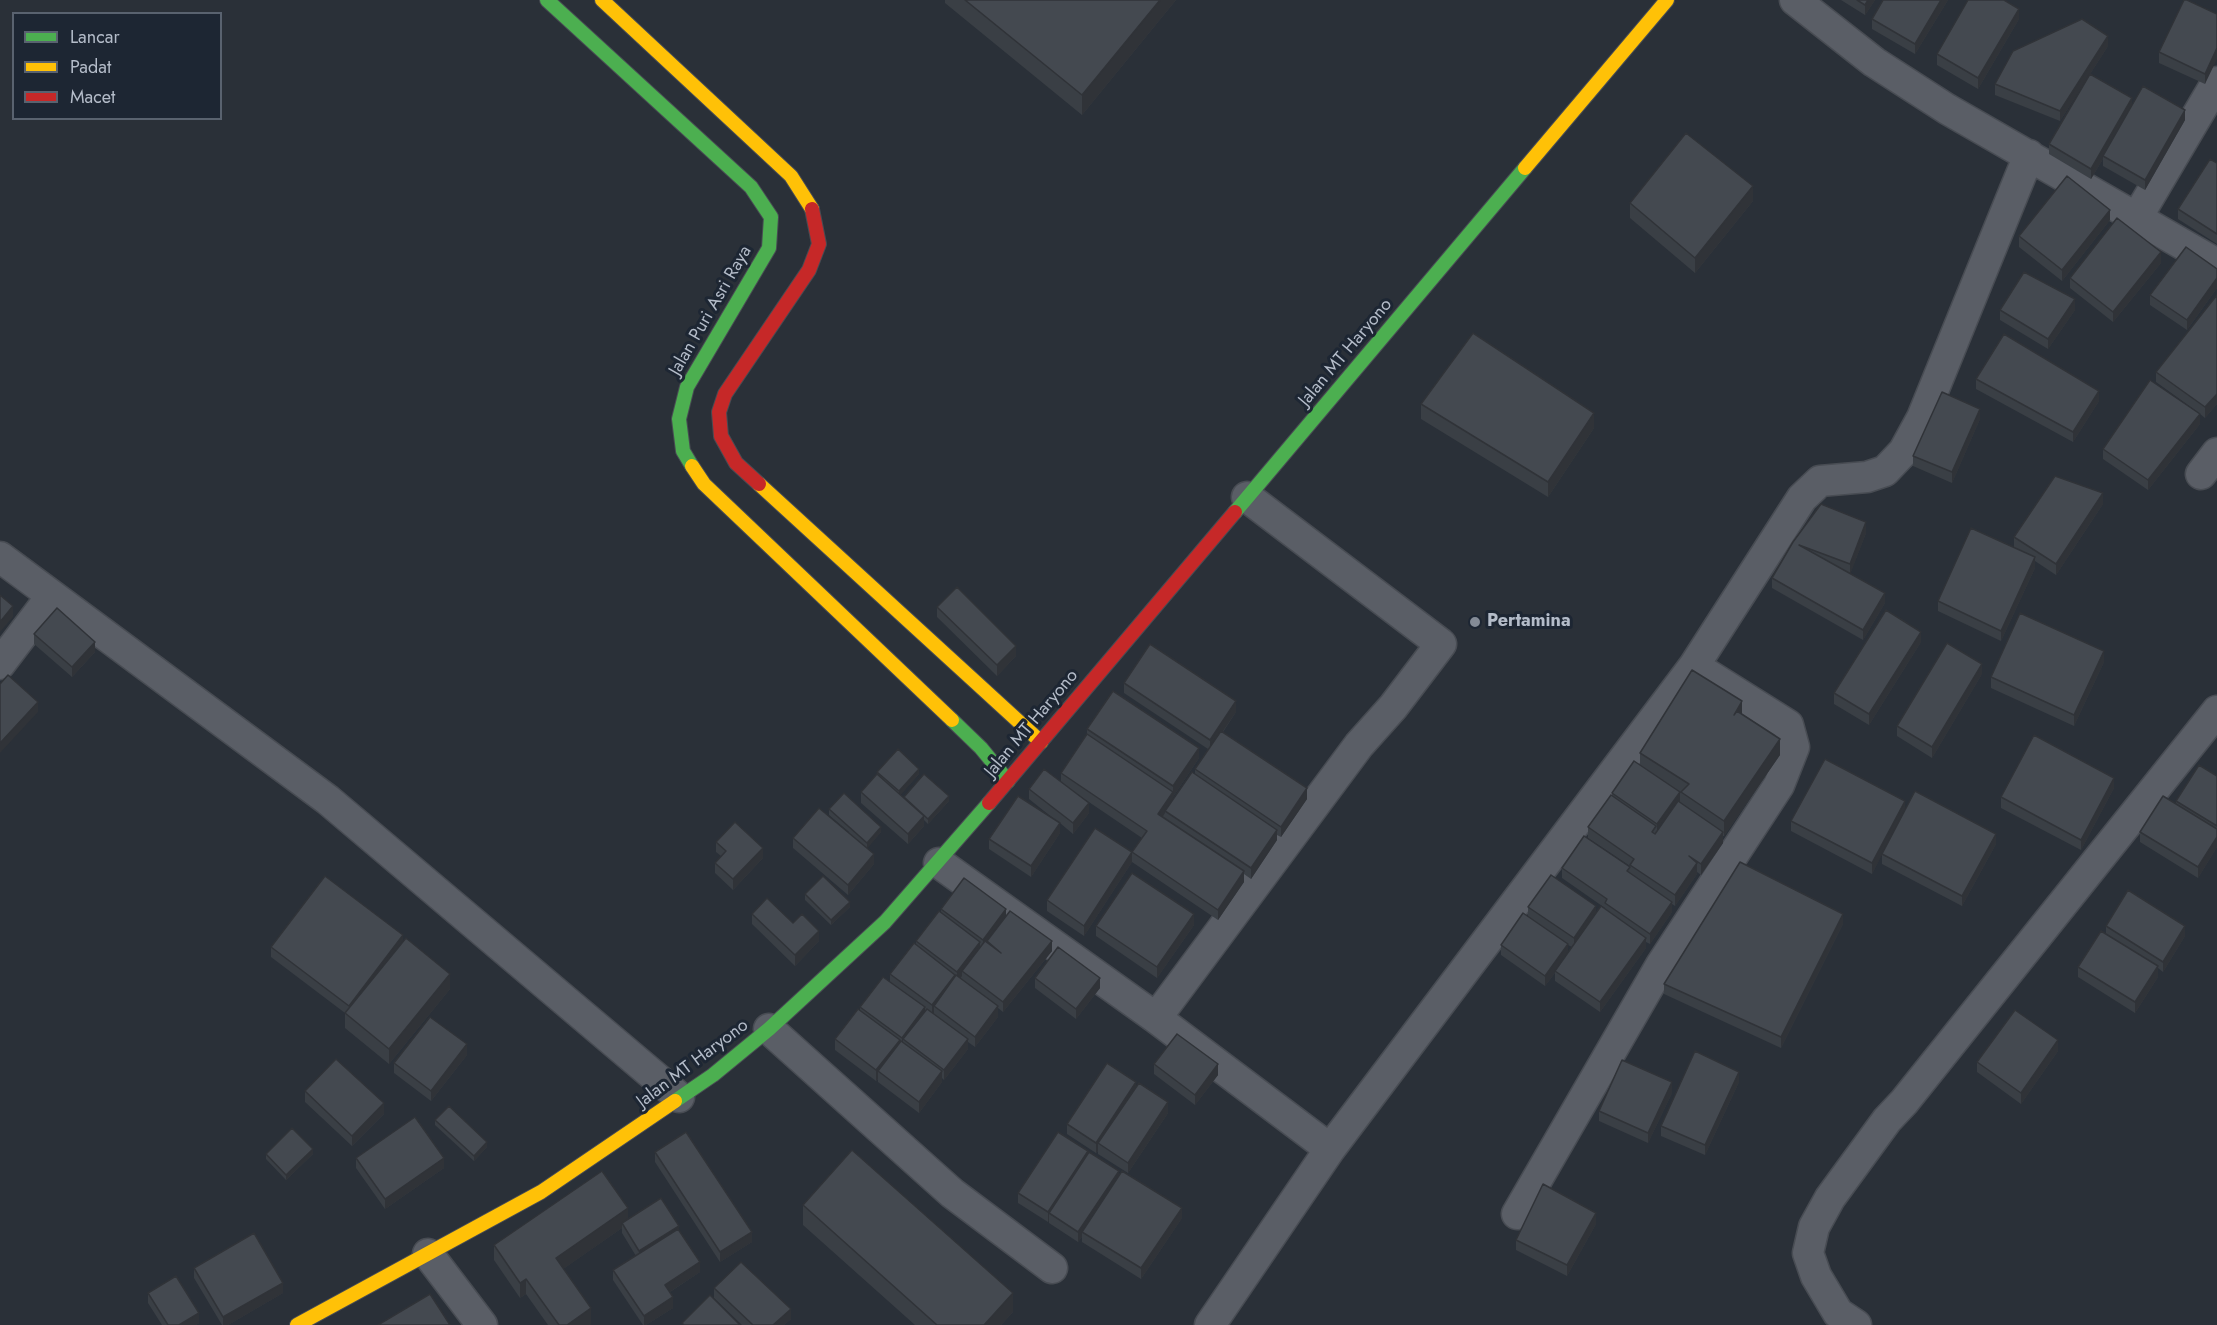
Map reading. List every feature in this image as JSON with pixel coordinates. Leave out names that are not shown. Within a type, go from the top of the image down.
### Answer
[{"type":"street","name":"Jalan Puri Asri Raya","points":[[547,0],[751,187],[771,217],[769,248],[687,387],[679,419],[683,451],[704,484],[925,688],[981,748],[1008,781]]},
{"type":"street","points":[[602,0],[691,97],[791,176],[813,210],[819,244],[809,270],[725,394],[718,412],[721,436],[736,463],[948,663],[1041,742]]},
{"type":"street","name":"Jalan MT Haryono","points":[[297,1325],[542,1192],[713,1075],[769,1029],[885,922],[939,863],[1667,0]]},
{"type":"street","points":[[1795,0],[1874,62],[1947,109],[2217,264]]},
{"type":"street","points":[[2136,219],[2217,82]]},
{"type":"street","points":[[668,113],[691,97]]},
{"type":"street","points":[[1210,1325],[1330,1149],[1694,666],[1802,498],[1820,482],[1867,477],[1885,471],[1904,451],[1922,418],[2029,155]]},
{"type":"street","points":[[1156,1018],[1359,745],[1393,707],[1441,645],[1247,497]]},
{"type":"street","points":[[0,557],[328,800],[679,1097]]},
{"type":"street","points":[[0,663],[51,597]]},
{"type":"street","points":[[1517,1214],[1661,965],[1779,785],[1794,747],[1788,725],[1694,666]]},
{"type":"street","points":[[1856,1325],[1838,1313],[1816,1276],[1808,1253],[1814,1227],[1830,1198],[1887,1120],[2217,711]]},
{"type":"street","points":[[939,863],[1156,1018],[1330,1149]]},
{"type":"street","points":[[769,1029],[952,1193],[1053,1268]]},
{"type":"street","points":[[428,1254],[482,1325]]},
{"type":"building","points":[[965,0],[1160,0],[1082,95]]},
{"type":"building","points":[[1857,0],[1868,0],[1865,5]]},
{"type":"building","points":[[1883,0],[1941,0],[1915,44],[1872,19]]},
{"type":"building","points":[[1968,0],[2004,0],[2019,9],[1978,78],[1937,54]]},
{"type":"building","points":[[2184,0],[2217,14],[2217,48],[2205,74],[2159,52]]},
{"type":"building","points":[[2082,19],[2108,36],[2060,111],[1995,84],[2013,51]]},
{"type":"building","points":[[2090,74],[2132,98],[2091,169],[2049,144]]},
{"type":"building","points":[[2143,86],[2185,110],[2145,180],[2103,156]]},
{"type":"building","points":[[1686,133],[1753,186],[1695,258],[1630,203]]},
{"type":"building","points":[[2210,159],[2217,163],[2217,234],[2178,209]]},
{"type":"building","points":[[2067,176],[2110,210],[2062,270],[2019,236]]},
{"type":"building","points":[[2117,218],[2161,252],[2113,312],[2070,278]]},
{"type":"building","points":[[2186,247],[2217,269],[2217,278],[2187,320],[2150,295]]},
{"type":"building","points":[[2024,272],[2075,299],[2048,339],[2000,310]]},
{"type":"building","points":[[2217,295],[2217,394],[2205,407],[2156,372]]},
{"type":"building","points":[[1473,333],[1594,413],[1548,482],[1421,404]]},
{"type":"building","points":[[2004,334],[2099,391],[2073,432],[1976,379]]},
{"type":"building","points":[[2150,380],[2200,414],[2148,480],[2103,449]]},
{"type":"building","points":[[1942,392],[1980,409],[1952,472],[1913,456]]},
{"type":"building","points":[[2055,476],[2103,493],[2056,564],[2014,537]]},
{"type":"building","points":[[1821,504],[1866,522],[1850,564],[1799,545],[1885,593],[1863,630],[1772,578],[1793,542]]},
{"type":"building","points":[[1971,528],[2035,557],[2001,631],[1938,601]]},
{"type":"building","points":[[957,587],[1016,646],[997,665],[937,607]]},
{"type":"building","points":[[0,595],[13,606],[0,622]]},
{"type":"building","points":[[57,608],[95,642],[72,667],[34,634]]},
{"type":"building","points":[[1886,610],[1921,632],[1869,714],[1834,693]]},
{"type":"building","points":[[2020,613],[2104,651],[2074,715],[1991,677]]},
{"type":"building","points":[[1947,643],[1982,664],[1932,747],[1897,726]]},
{"type":"building","points":[[1150,644],[1236,701],[1210,740],[1124,683]]},
{"type":"building","points":[[1692,670],[1742,701],[1734,715],[1737,711],[1780,739],[1724,821],[1681,792],[1689,784],[1640,753]]},
{"type":"building","points":[[8,675],[38,702],[0,743],[0,684]]},
{"type":"building","points":[[1113,691],[1199,748],[1173,786],[1087,729]]},
{"type":"building","points":[[1221,731],[1307,788],[1281,827],[1195,769]]},
{"type":"building","points":[[1087,734],[1173,792],[1158,814],[1244,871],[1218,910],[1132,852],[1147,831],[1061,773]]},
{"type":"building","points":[[2034,735],[2114,778],[2081,840],[2001,797]]},
{"type":"building","points":[[898,749],[919,769],[899,791],[877,772]]},
{"type":"building","points":[[1825,759],[1905,801],[1872,863],[1791,821]]},
{"type":"building","points":[[1634,761],[1680,792],[1657,824],[1612,793]]},
{"type":"building","points":[[2199,765],[2217,776],[2217,826],[2176,801]]},
{"type":"building","points":[[1044,769],[1089,803],[1073,823],[1029,789]]},
{"type":"building","points":[[1192,772],[1277,830],[1251,868],[1165,811]]},
{"type":"building","points":[[877,774],[924,816],[908,834],[861,792]]},
{"type":"building","points":[[924,774],[949,796],[928,819],[904,797]]},
{"type":"building","points":[[1915,791],[1996,834],[1962,896],[1882,854]]},
{"type":"building","points":[[844,793],[881,827],[867,843],[829,809]]},
{"type":"building","points":[[1611,795],[1656,826],[1652,832],[1655,834],[1678,801],[1723,832],[1701,864],[1689,856],[1697,863],[1675,895],[1630,865],[1634,859],[1588,827]]},
{"type":"building","points":[[1018,796],[1060,823],[1031,866],[989,839]]},
{"type":"building","points":[[2163,796],[2217,829],[2217,837],[2198,867],[2140,832]]},
{"type":"building","points":[[819,808],[874,854],[848,885],[793,838]]},
{"type":"building","points":[[735,822],[763,848],[733,879],[715,863],[726,851],[716,842]]},
{"type":"building","points":[[1095,828],[1132,852],[1084,926],[1047,900]]},
{"type":"building","points":[[1584,836],[1630,867],[1627,871],[1672,902],[1650,934],[1605,903],[1607,899],[1562,868]]},
{"type":"building","points":[[1740,862],[1843,914],[1781,1037],[1664,984]]},
{"type":"building","points":[[1132,873],[1194,914],[1157,967],[1096,926]]},
{"type":"building","points":[[1551,875],[1596,906],[1574,938],[1528,907]]},
{"type":"building","points":[[325,876],[403,935],[349,1006],[271,947]]},
{"type":"building","points":[[823,876],[850,902],[831,920],[805,894]]},
{"type":"building","points":[[964,878],[1006,909],[983,940],[941,909]]},
{"type":"building","points":[[2128,890],[2185,926],[2163,962],[2106,926]]},
{"type":"building","points":[[767,898],[793,923],[802,914],[819,931],[795,955],[752,914]]},
{"type":"building","points":[[1601,906],[1646,938],[1600,1002],[1555,971]]},
{"type":"building","points":[[939,911],[980,942],[957,972],[916,941]]},
{"type":"building","points":[[1010,911],[1052,941],[1003,1002],[962,971],[985,941],[1001,953],[987,941]]},
{"type":"building","points":[[1523,913],[1568,944],[1545,976],[1501,945]]},
{"type":"building","points":[[2101,931],[2158,966],[2135,1002],[2078,967]]},
{"type":"building","points":[[406,938],[450,974],[389,1049],[345,1013]]},
{"type":"building","points":[[914,943],[955,975],[932,1005],[890,974]]},
{"type":"building","points":[[1058,947],[1100,978],[1076,1009],[1035,978]]},
{"type":"building","points":[[956,975],[998,1006],[975,1037],[934,1006]]},
{"type":"building","points":[[883,977],[925,1007],[902,1038],[860,1007]]},
{"type":"building","points":[[858,1009],[900,1040],[876,1070],[835,1039]]},
{"type":"building","points":[[927,1009],[968,1039],[944,1070],[903,1039]]},
{"type":"building","points":[[2015,1010],[2058,1040],[2021,1093],[1977,1062]]},
{"type":"building","points":[[430,1017],[467,1044],[431,1091],[394,1063]]},
{"type":"building","points":[[1177,1034],[1218,1064],[1195,1095],[1154,1064]]},
{"type":"building","points":[[901,1041],[942,1071],[919,1102],[878,1071]]},
{"type":"building","points":[[1695,1051],[1739,1072],[1705,1145],[1661,1126]]},
{"type":"building","points":[[336,1059],[384,1103],[352,1136],[305,1091]]},
{"type":"building","points":[[1622,1060],[1672,1082],[1648,1133],[1599,1111]]},
{"type":"building","points":[[1107,1063],[1136,1082],[1096,1143],[1067,1124]]},
{"type":"building","points":[[1139,1083],[1168,1102],[1128,1163],[1098,1143]]},
{"type":"building","points":[[449,1106],[487,1142],[474,1156],[435,1120]]},
{"type":"building","points":[[415,1117],[444,1158],[385,1199],[356,1158]]},
{"type":"building","points":[[292,1128],[313,1149],[286,1175],[266,1154]]},
{"type":"building","points":[[686,1132],[752,1232],[720,1252],[655,1152]]},
{"type":"building","points":[[1058,1132],[1088,1151],[1048,1212],[1018,1193]]},
{"type":"building","points":[[852,1150],[1013,1293],[984,1325],[937,1325],[803,1205]]},
{"type":"building","points":[[1089,1152],[1119,1171],[1078,1232],[1049,1213]]},
{"type":"building","points":[[602,1171],[628,1208],[556,1258],[591,1308],[567,1325],[559,1325],[526,1279],[520,1283],[494,1245]]},
{"type":"building","points":[[1122,1171],[1182,1208],[1141,1268],[1082,1232]]},
{"type":"building","points":[[1543,1184],[1596,1213],[1567,1265],[1516,1240]]},
{"type":"building","points":[[661,1198],[679,1226],[639,1251],[622,1223]]},
{"type":"building","points":[[678,1229],[700,1262],[665,1285],[673,1297],[644,1316],[613,1270]]},
{"type":"building","points":[[254,1233],[283,1283],[223,1317],[194,1268]]},
{"type":"building","points":[[741,1262],[791,1309],[773,1325],[753,1325],[714,1288]]},
{"type":"building","points":[[176,1276],[199,1313],[179,1325],[168,1325],[148,1293]]},
{"type":"building","points":[[430,1294],[450,1325],[378,1325]]},
{"type":"building","points":[[710,1295],[740,1325],[684,1325],[682,1323]]},
{"type":"traffic: fast","points":[[547,0],[751,187],[771,217],[769,248],[687,387],[679,419],[683,451],[692,466]]},
{"type":"traffic: fast","points":[[1235,512],[1525,168]]},
{"type":"traffic: fast","points":[[952,720],[981,748],[1008,781]]},
{"type":"traffic: fast","points":[[675,1101],[713,1075],[769,1029],[885,922],[989,803]]},
{"type":"traffic: slow","points":[[602,0],[791,176],[812,209]]},
{"type":"traffic: slow","points":[[1525,168],[1667,0]]},
{"type":"traffic: slow","points":[[692,466],[704,484],[952,720]]},
{"type":"traffic: slow","points":[[759,484],[1041,742]]},
{"type":"traffic: slow","points":[[297,1325],[541,1192],[675,1101]]},
{"type":"traffic: jam","points":[[759,484],[736,463],[721,436],[719,412],[725,394],[809,270],[819,244],[812,209]]},
{"type":"traffic: jam","points":[[989,803],[1235,512]]},
{"type":"place","name":"Pertamina","points":[[1475,622]]}]
